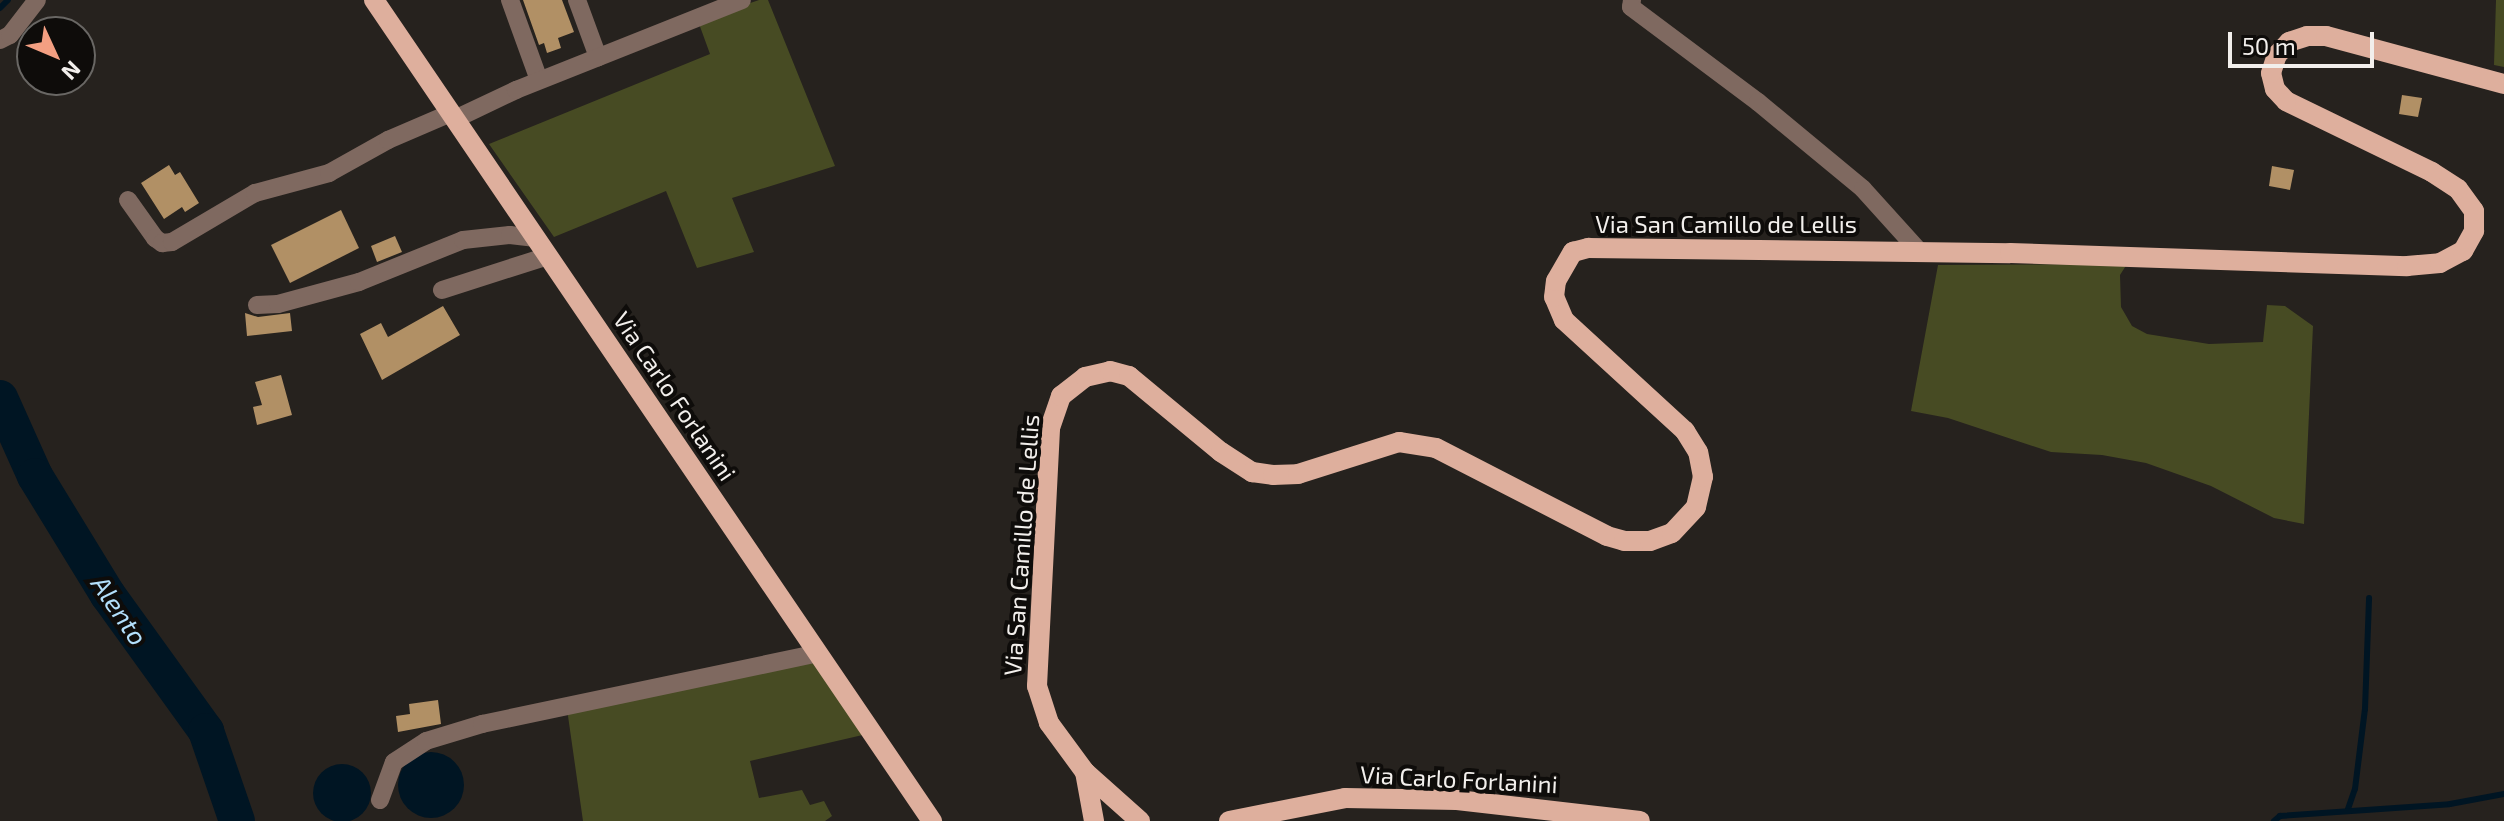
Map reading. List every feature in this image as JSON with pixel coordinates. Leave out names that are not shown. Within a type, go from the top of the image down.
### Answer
[{"type":"main road","name":"Via Carlo Forlanini","points":[[374,0],[932,821]]},
{"type":"main road","name":"Via San Camillo de Lellis","points":[[1140,821],[1085,772],[1049,723],[1037,686],[1050,428],[1061,396],[1085,377],[1110,371],[1129,376],[1221,452],[1252,472],[1298,474],[1399,442],[1436,448],[1607,536],[1624,541],[1650,541],[1672,533],[1696,507],[1703,477],[1698,452],[1685,431],[1564,320],[1554,297],[1556,281],[1573,252],[1588,248],[1920,252],[2407,266],[2440,263],[2463,251],[2474,231],[2474,211],[2458,189],[2432,172],[2286,101],[2275,89],[2271,73],[2277,55],[2289,42],[2326,36],[2504,84]]},
{"type":"main road","name":"Via San Camillo de Lellis","points":[[1085,772],[1094,821]]},
{"type":"main road","name":"Via Carlo Forlanini","points":[[1229,821],[1345,798],[1457,800],[1640,821]]},
{"type":"lane","points":[[0,40],[10,35],[37,0]]},
{"type":"lane","points":[[510,0],[539,80]]},
{"type":"lane","points":[[577,0],[598,57]]},
{"type":"lane","points":[[128,200],[155,238],[162,243],[172,242],[255,193],[329,173],[388,140],[742,0]]},
{"type":"lane","points":[[1632,0],[1631,7],[1758,102],[1863,189],[1920,252]]},
{"type":"lane","points":[[257,305],[278,304],[359,282],[463,240],[510,235],[536,238]]},
{"type":"lane","points":[[442,290],[548,256]]},
{"type":"lane","points":[[380,800],[394,762],[426,741],[482,724],[818,653]]},
{"type":"green space","points":[[759,0],[768,0],[835,166],[732,198],[754,252],[697,268],[666,191],[554,237],[489,144],[710,54],[698,21]]},
{"type":"green space","points":[[2496,0],[2504,0],[2504,67],[2494,65]]},
{"type":"green space","points":[[2127,264],[2120,275],[2121,307],[2132,326],[2147,334],[2209,344],[2263,342],[2267,305],[2285,306],[2313,326],[2304,524],[2274,518],[2211,486],[2146,463],[2102,455],[2051,452],[1948,418],[1911,411],[1938,265]]},
{"type":"green space","points":[[815,658],[867,734],[750,761],[759,798],[802,790],[810,805],[824,801],[832,816],[825,821],[583,821],[567,709]]},
{"type":"water","points":[[431,752],[444,755],[454,762],[461,772],[464,785],[461,798],[454,808],[444,815],[431,818],[418,815],[408,808],[401,798],[398,785],[401,772],[408,762],[418,755]]},
{"type":"water","points":[[342,764],[363,772],[371,793],[363,814],[342,822],[321,814],[313,793],[321,772]]},
{"type":"building","points":[[523,0],[562,0],[574,32],[558,38],[561,48],[547,53],[544,43],[539,45]]},
{"type":"building","points":[[2402,95],[2422,98],[2418,117],[2399,114]]},
{"type":"building","points":[[169,165],[175,175],[180,172],[199,203],[185,212],[182,207],[164,219],[141,183]]},
{"type":"building","points":[[2272,166],[2294,170],[2290,190],[2269,186]]},
{"type":"building","points":[[341,210],[359,248],[290,283],[271,245]]},
{"type":"building","points":[[395,236],[402,252],[377,262],[371,246]]},
{"type":"building","points":[[443,306],[460,335],[382,380],[360,334],[381,323],[388,337]]},
{"type":"building","points":[[245,313],[258,317],[290,313],[292,331],[247,336]]},
{"type":"building","points":[[281,375],[292,415],[257,425],[253,407],[262,405],[255,382]]},
{"type":"building","points":[[438,700],[441,724],[398,732],[396,716],[410,714],[409,704]]},
{"type":"waterway","points":[[0,8],[8,0]]},
{"type":"waterway","name":"Alento","points":[[0,398],[35,476],[108,595],[206,731],[237,821]]},
{"type":"waterway","points":[[2348,809],[2355,789],[2365,709],[2369,598]]},
{"type":"waterway","points":[[2274,821],[2280,816],[2450,804],[2504,794]]}]
